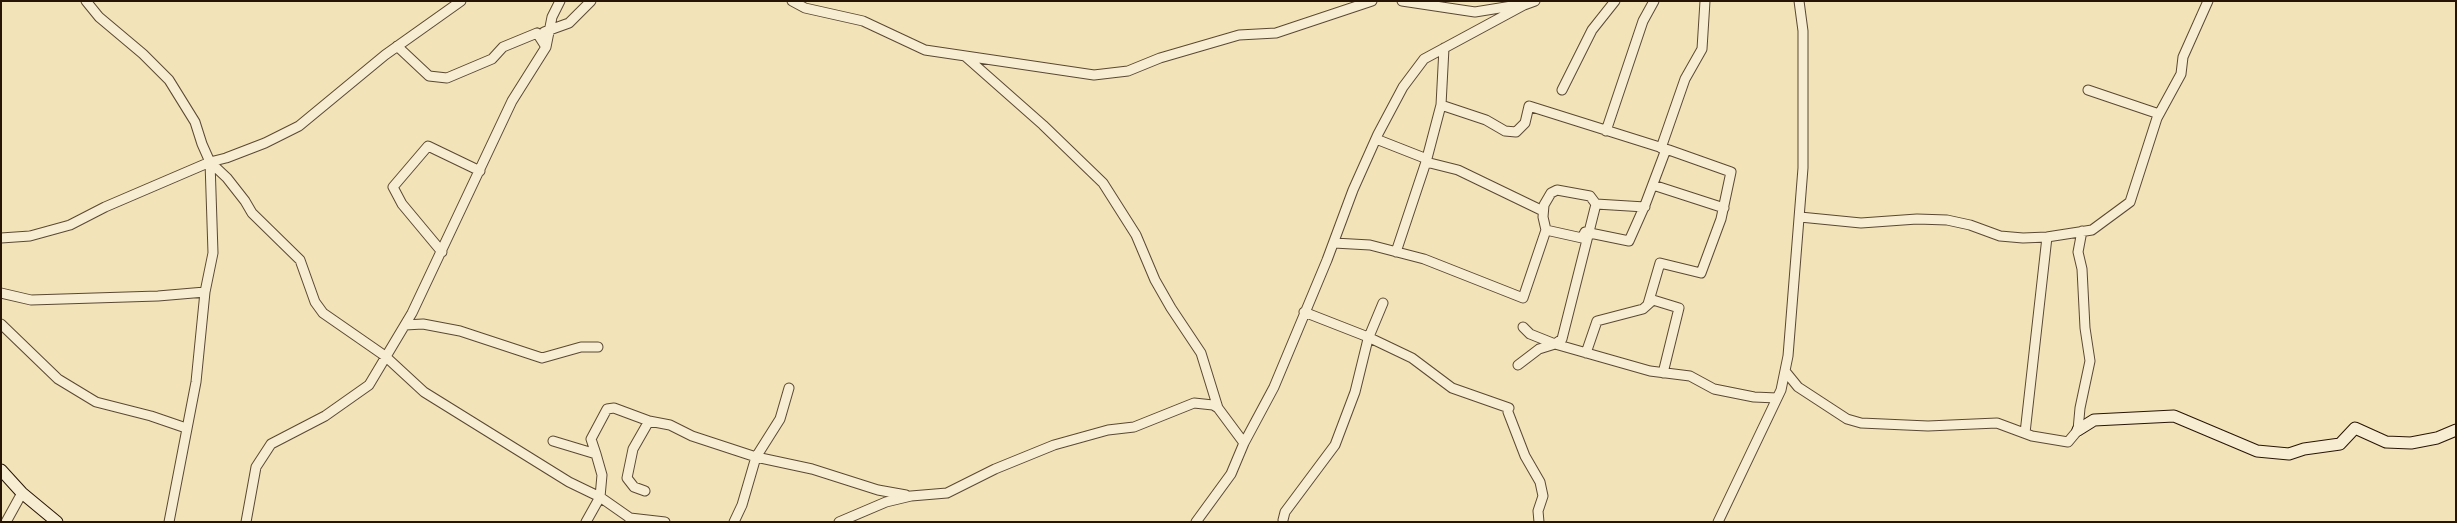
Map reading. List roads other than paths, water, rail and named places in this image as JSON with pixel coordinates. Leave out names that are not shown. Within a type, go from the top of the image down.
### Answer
[{"type":"street","points":[[86,1],[99,17],[143,54],[169,80],[195,122],[210,162],[213,253],[205,292],[196,382],[169,522]]},
{"type":"street","points":[[1,238],[30,236],[70,225],[105,207],[210,162],[257,146],[300,126],[397,46],[461,1]]},
{"type":"street","points":[[246,522],[256,467],[271,444],[325,416],[369,385],[405,325],[442,252],[512,101],[546,48],[552,17],[560,1]]},
{"type":"street","points":[[397,46],[429,76],[447,78],[492,59],[504,47],[537,33],[568,23],[592,1]]},
{"type":"street","points":[[792,1],[805,8],[863,21],[925,50],[1094,75],[1128,71],[1239,35],[1276,33],[1372,1]]},
{"type":"street","points":[[1402,1],[1461,6],[1475,12],[1524,5]]},
{"type":"street","points":[[1196,522],[1231,474],[1244,443],[1274,387],[1334,242],[1353,190],[1376,139],[1403,87],[1424,59],[1524,5],[1535,1]]},
{"type":"street","points":[[1562,90],[1592,30],[1615,1]]},
{"type":"street","points":[[1606,131],[1643,21],[1654,1]]},
{"type":"street","points":[[1546,230],[1582,238],[1585,232],[1629,241],[1654,185],[1685,79],[1702,49],[1705,1]]},
{"type":"street","points":[[1718,522],[1777,398],[1785,371],[1789,347],[1803,168],[1803,31],[1799,4],[1789,1]]},
{"type":"street","points":[[1800,217],[1861,223],[1916,219],[1947,220],[1970,225],[2000,236],[2047,237],[2092,230],[2130,202],[2159,114],[2181,74],[2183,57],[2208,1]]},
{"type":"street","points":[[537,33],[546,48]]},
{"type":"street","points":[[1396,252],[1427,161],[1441,105],[1444,48]]},
{"type":"street","points":[[966,56],[1043,125],[1103,183],[1136,235],[1155,280],[1171,308],[1201,353],[1218,408],[1244,443]]},
{"type":"street","points":[[2088,90],[2159,114]]},
{"type":"street","points":[[1441,105],[1486,120],[1505,132],[1516,132],[1525,123],[1529,106],[1665,149],[1730,172],[1724,208],[1701,273],[1660,264],[1648,304]]},
{"type":"street","points":[[1376,139],[1427,161],[1458,170],[1543,211]]},
{"type":"street","points":[[442,252],[402,204],[393,187],[428,146],[480,171]]},
{"type":"street","points":[[210,162],[227,178],[245,201],[252,214],[300,260],[315,302],[323,313],[338,321],[385,356],[424,392],[569,482],[600,497],[630,520],[665,522]]},
{"type":"street","points":[[1654,185],[1724,208]]},
{"type":"street","points":[[1334,242],[1370,245],[1424,258],[1524,298],[1546,230],[1543,211],[1551,192],[1557,190],[1590,196],[1596,204],[1644,207]]},
{"type":"street","points":[[1518,365],[1539,349],[1555,344],[1562,339],[1596,204]]},
{"type":"street","points":[[2078,430],[2080,408],[2090,362],[2082,269],[2078,252],[2082,231]]},
{"type":"street","points":[[2025,433],[2047,237]]},
{"type":"street","points":[[1,293],[31,300],[158,296],[205,292]]},
{"type":"street","points":[[1586,354],[1597,322],[1643,308],[1652,300],[1679,308],[1663,373]]},
{"type":"street","points":[[1284,520],[1285,512],[1335,445],[1355,392],[1368,337],[1383,303]]},
{"type":"street","points":[[1304,312],[1368,337],[1412,358],[1452,388],[1508,410],[1525,456],[1540,482],[1543,496],[1538,511],[1539,522]]},
{"type":"street","points":[[1,324],[58,379],[96,402],[151,416],[186,428]]},
{"type":"street","points":[[405,325],[423,324],[460,331],[542,358],[581,347],[598,347]]},
{"type":"street","points":[[1523,327],[1530,334],[1586,354],[1663,373],[1690,376],[1722,390],[1754,397],[1777,398]]},
{"type":"street","points":[[1785,371],[1798,387],[1846,419],[1861,423],[1928,426],[1997,422],[2025,433],[2068,442],[2078,430],[2094,420],[2174,416],[2257,452],[2289,454],[2304,449],[2340,444],[2354,428],[2386,442],[2411,443],[2437,438],[2456,430]]},
{"type":"street","points":[[734,522],[756,457],[780,420],[789,388]]},
{"type":"street","points":[[839,522],[886,502],[911,496],[947,493],[995,469],[1054,445],[1108,430],[1134,427],[1182,407],[1203,403],[1218,408]]},
{"type":"street","points":[[586,522],[600,497],[602,475],[591,439],[608,409],[614,408],[649,421],[670,425],[692,436],[756,457],[812,469],[878,490],[911,496]]},
{"type":"street","points":[[645,491],[634,487],[626,478],[633,449],[649,421]]},
{"type":"street","points":[[552,441],[596,454]]},
{"type":"street","points":[[1,470],[22,492],[57,522]]},
{"type":"street","points":[[6,522],[22,492]]}]
